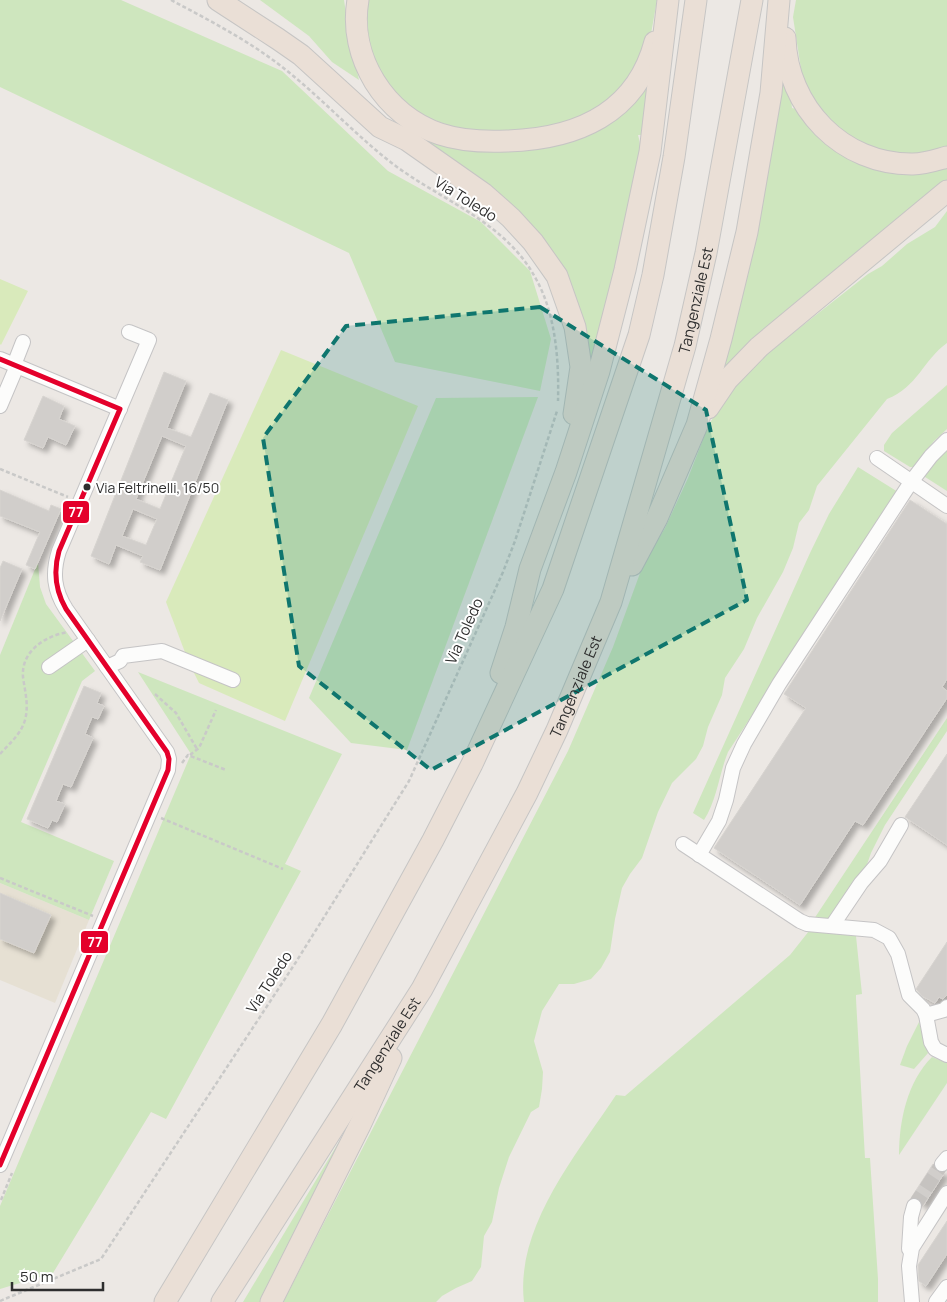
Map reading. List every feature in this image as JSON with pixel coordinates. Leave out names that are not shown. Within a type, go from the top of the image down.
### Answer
[{"type":"highway","points":[[218,0],[301,55],[380,128],[407,140]]},
{"type":"highway","points":[[246,0],[268,15],[300,42],[374,112],[407,140],[484,194],[511,218],[532,242],[557,276],[575,327],[581,367],[566,472]]},
{"type":"highway","points":[[358,0],[356,11],[357,29],[364,64],[382,92],[394,106],[408,118],[440,134],[470,140],[497,142],[542,139],[563,134],[582,128],[611,111],[632,90],[647,66],[659,27],[663,0]]},
{"type":"highway","points":[[472,764],[516,628],[530,569],[566,472],[598,371],[625,270],[650,152],[668,0]]},
{"type":"highway","points":[[165,1302],[332,1024],[433,840],[472,764],[553,589],[639,335],[654,275],[674,157],[696,0]]},
{"type":"highway","name":"Tangenziale Est","points":[[222,1302],[422,989],[527,794],[557,730],[611,602],[685,346],[706,253],[752,0]]},
{"type":"highway","points":[[611,602],[657,518],[696,425],[722,339],[747,232],[771,93],[779,0]]},
{"type":"highway","points":[[786,0],[785,42],[788,66],[798,91],[816,121],[845,145],[885,161],[914,164],[947,157]]},
{"type":"highway","points":[[696,425],[727,380],[759,347],[947,192]]},
{"type":"highway","points":[[926,209],[947,196]]},
{"type":"highway","points":[[271,1302],[360,1125],[422,989]]},
{"type":"street","points":[[6,1169],[168,770],[168,752],[107,668],[60,599],[55,588],[55,563],[149,340],[129,332]]},
{"type":"street","points":[[0,406],[24,342]]},
{"type":"street","points":[[0,359],[120,410]]},
{"type":"street","points":[[699,855],[719,821],[733,768],[744,744],[785,676],[911,482],[931,456],[947,440]]},
{"type":"street","points":[[878,458],[947,506]]},
{"type":"street","points":[[49,667],[88,640]]},
{"type":"street","points":[[107,668],[120,661],[123,656],[162,651],[233,680]]},
{"type":"street","points":[[832,926],[861,883],[880,860],[901,825]]},
{"type":"street","points":[[683,844],[806,924],[874,930],[889,938],[898,954],[909,995],[923,1009],[926,1015],[931,1042],[935,1048],[947,1055]]},
{"type":"street","points":[[926,1015],[944,1010],[947,1007]]},
{"type":"street","points":[[909,1257],[916,1240],[947,1192]]},
{"type":"street","points":[[912,1299],[909,1257],[910,1217],[914,1206]]},
{"type":"street","points":[[936,1302],[947,1287]]},
{"type":"path","name":"Via Toledo","points":[[0,1301],[101,1259],[296,962],[409,781],[503,572],[515,541],[558,407],[559,380],[555,340],[548,309],[537,279],[522,258],[492,227],[422,184],[392,163],[267,55],[232,33],[171,0]]},
{"type":"path","points":[[0,469],[69,497]]},
{"type":"path","points":[[0,754],[18,736],[26,719],[27,696],[24,670],[28,656],[46,638],[70,631]]},
{"type":"path","points":[[155,694],[176,713],[197,749]]},
{"type":"path","points":[[182,763],[188,754],[190,755],[197,749],[216,710]]},
{"type":"path","points":[[190,755],[226,770]]},
{"type":"path","points":[[161,818],[283,869]]},
{"type":"path","points":[[0,878],[93,916]]},
{"type":"path","points":[[1,1200],[6,1169]]},
{"type":"highlighted area","points":[[540,307],[706,410],[747,600],[431,770],[299,666],[263,438],[346,326]]},
{"type":"shaded area","points":[[0,883],[89,920],[55,1003],[0,980]]},
{"type":"green space","points":[[0,0],[121,0],[282,71],[388,171],[481,222],[530,271],[551,339],[540,391],[395,362],[349,253],[0,87]]},
{"type":"green space","points":[[260,0],[344,0],[359,80],[332,62],[309,36]]},
{"type":"green space","points":[[365,0],[657,0],[649,45],[633,77],[590,118],[505,136],[453,127],[418,114],[399,102],[365,47]]},
{"type":"green space","points":[[796,0],[947,0],[947,150],[900,156],[843,139],[805,95],[793,17]]},
{"type":"green space","points":[[780,62],[790,90],[792,108],[800,110],[820,135],[947,165],[947,181],[722,374]]},
{"type":"green space","points":[[653,65],[644,135],[638,135],[640,150],[637,174],[621,247],[583,391],[561,275],[405,130],[560,143]]},
{"type":"green space","points":[[947,211],[947,343],[932,357],[906,388],[887,399],[817,486],[809,510],[799,523],[793,548],[783,572],[757,618],[744,649],[725,678],[722,695],[708,727],[703,746],[696,759],[672,783],[658,812],[642,858],[622,888],[610,952],[601,968],[591,979],[574,984],[559,984],[542,1011],[534,1041],[543,1072],[539,1107],[531,1112],[509,1157],[499,1188],[492,1222],[484,1236],[481,1267],[472,1281],[442,1296],[436,1302],[283,1302],[568,751],[613,647],[643,565],[665,528],[688,478],[709,424],[745,371],[868,274],[882,266],[907,244],[935,227]]},
{"type":"green space","points":[[0,279],[28,291],[1,345],[0,344]]},
{"type":"green space","points":[[281,350],[418,406],[285,721],[199,683],[189,663],[166,602]]},
{"type":"green space","points":[[947,385],[947,429],[934,441],[913,467],[884,451],[884,445],[892,433]]},
{"type":"green space","points":[[538,397],[407,750],[351,743],[309,698],[436,398]]},
{"type":"green space","points":[[947,448],[947,491],[922,475]]},
{"type":"green space","points":[[858,467],[898,492],[728,752],[712,804],[704,820],[693,813],[810,553],[829,514]]},
{"type":"green space","points":[[38,562],[40,587],[46,604],[95,671],[82,681],[21,822],[114,861],[89,920],[0,883],[0,655]]},
{"type":"green space","points":[[138,672],[342,754],[285,864],[301,871],[166,1119],[151,1112],[53,1273],[0,1289],[0,1206],[191,754]]},
{"type":"green space","points":[[947,718],[947,731],[885,825],[865,870],[832,920],[814,919]]},
{"type":"green space","points":[[809,931],[856,936],[862,994],[856,995],[856,999],[865,1158],[870,1158],[878,1302],[524,1302],[524,1274],[529,1246],[539,1219],[567,1167],[616,1095],[625,1096],[790,955]]},
{"type":"green space","points":[[919,1022],[928,1053],[914,1069],[900,1065]]},
{"type":"green space","points":[[932,1057],[947,1063],[947,1083],[899,1155],[899,1142],[906,1103],[916,1078]]},
{"type":"green space","points":[[340,1140],[343,1142],[263,1302],[243,1302]]},
{"type":"building","points":[[164,372],[186,381],[167,428],[191,437],[210,393],[228,400],[160,570],[140,562],[143,556],[116,545],[109,564],[91,556]],"holes":[[[162,436],[186,446],[160,509],[136,499]],[[133,509],[157,519],[146,545],[122,536]]]},
{"type":"building","points":[[43,396],[64,406],[59,419],[75,426],[66,445],[48,437],[43,448],[24,440]]},
{"type":"building","points":[[0,490],[49,511],[51,505],[61,509],[35,569],[26,565],[40,532],[0,516]]},
{"type":"building","points":[[910,500],[947,524],[947,679],[942,687],[947,691],[947,698],[863,825],[855,821],[800,905],[714,848],[806,708],[784,694]]},
{"type":"building","points":[[3,561],[22,569],[0,621],[0,568]]},
{"type":"building","points":[[84,686],[101,693],[97,703],[104,706],[98,719],[92,717],[85,734],[93,738],[71,787],[63,784],[56,801],[65,804],[57,822],[52,820],[48,828],[27,819]]},
{"type":"building","points":[[947,754],[947,845],[905,817]]},
{"type":"building","points":[[0,893],[51,915],[34,953],[0,939]]},
{"type":"building","points":[[947,942],[947,995],[943,999],[939,997],[935,1003],[922,996],[916,989]]},
{"type":"building","points":[[933,1164],[937,1171],[945,1172],[923,1206],[920,1200],[911,1198]]},
{"type":"building","points":[[947,1221],[947,1254],[926,1286],[919,1281],[918,1265]]},
{"type":"tunnel","points":[[914,1206],[942,1164]]},
{"type":"transit line","name":"77","points":[[0,359],[120,409],[59,551],[56,581],[59,595],[66,609],[167,752],[169,759],[168,770],[0,1165]]},
{"type":"place","name":"Via Feltrinelli, 16/50","points":[[87,487]]}]
